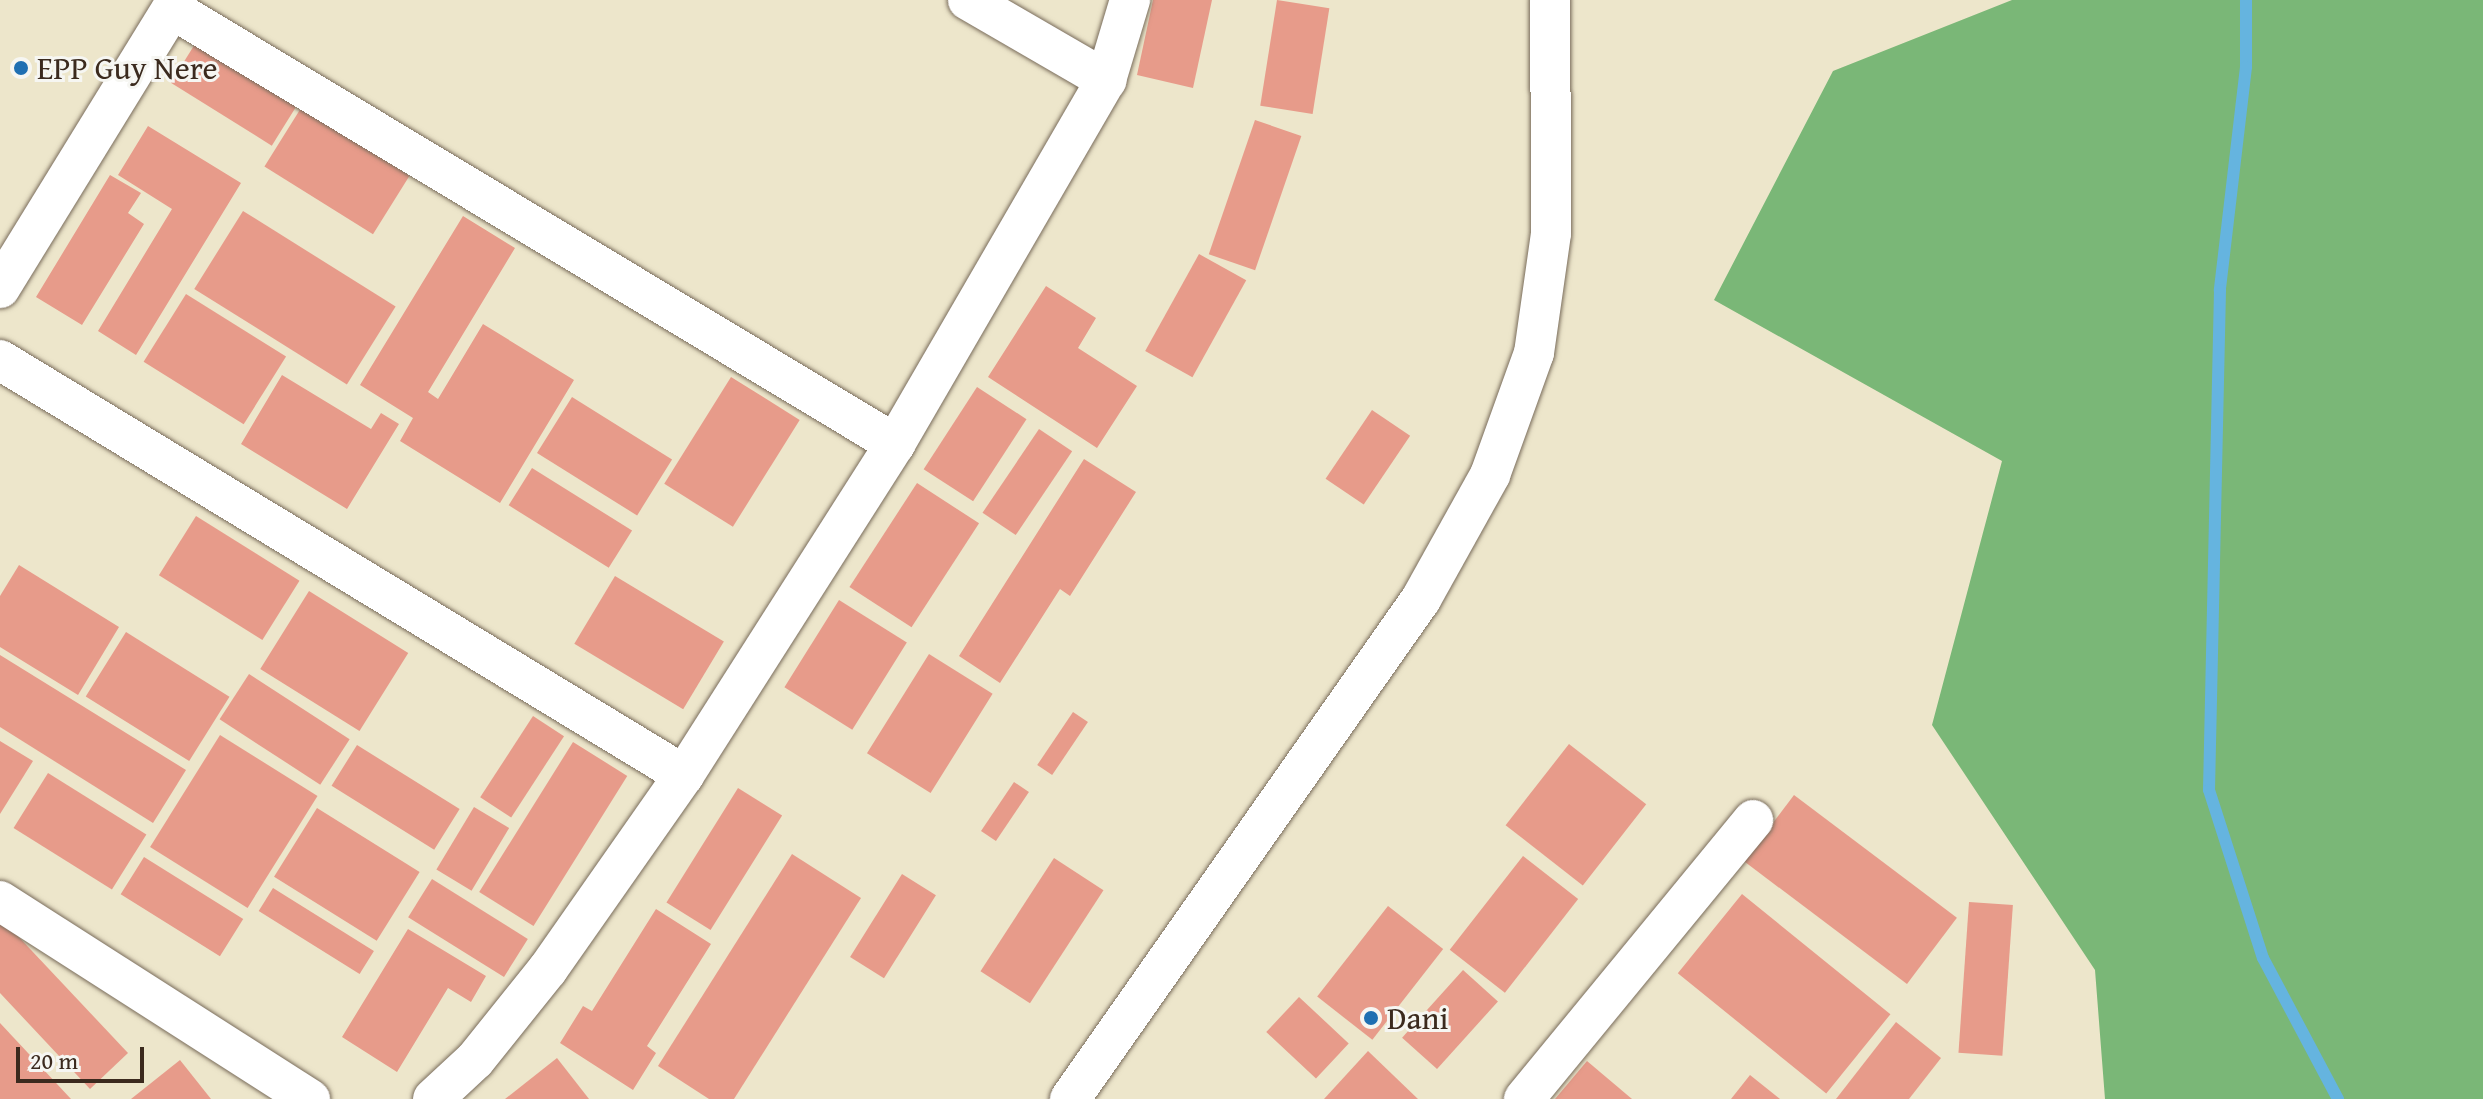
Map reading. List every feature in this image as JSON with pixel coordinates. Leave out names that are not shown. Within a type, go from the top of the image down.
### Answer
[{"type":"street","points":[[968,0],[1106,80]]},
{"type":"street","points":[[433,1099],[475,1060],[548,969],[684,775],[895,444],[1106,80],[1130,0]]},
{"type":"street","points":[[1070,1099],[1421,599],[1490,475],[1534,353],[1551,233],[1550,0]]},
{"type":"street","points":[[0,288],[175,4],[895,444]]},
{"type":"street","points":[[0,360],[684,775]]},
{"type":"street","points":[[1524,1099],[1753,820]]},
{"type":"street","points":[[0,901],[310,1099]]},
{"type":"green space","points":[[2012,0],[2483,0],[2483,1099],[2105,1099],[2095,970],[1932,725],[2002,461],[1714,300],[1833,71]]},
{"type":"building","points":[[1153,0],[1212,0],[1193,88],[1137,75]]},
{"type":"building","points":[[1277,0],[1329,8],[1313,114],[1260,106]]},
{"type":"building","points":[[200,36],[301,99],[272,146],[171,83]]},
{"type":"building","points":[[301,108],[410,176],[373,234],[264,167]]},
{"type":"building","points":[[1255,120],[1301,136],[1255,270],[1209,254]]},
{"type":"building","points":[[148,126],[241,183],[136,355],[98,331],[172,209],[118,175]]},
{"type":"building","points":[[110,175],[141,193],[128,213],[144,224],[82,325],[36,297]]},
{"type":"building","points":[[243,211],[396,306],[347,384],[194,289]]},
{"type":"building","points":[[463,216],[515,248],[428,392],[438,399],[483,324],[574,380],[500,503],[400,441],[413,418],[360,385]]},
{"type":"building","points":[[1199,254],[1246,280],[1192,377],[1145,351]]},
{"type":"building","points":[[1046,286],[1096,318],[1078,348],[1137,386],[1097,448],[988,377]]},
{"type":"building","points":[[186,294],[286,357],[244,424],[144,362]]},
{"type":"building","points":[[282,375],[371,429],[381,413],[399,424],[347,509],[241,444]]},
{"type":"building","points":[[731,377],[800,420],[733,527],[664,484]]},
{"type":"building","points":[[977,387],[1026,419],[973,501],[924,469]]},
{"type":"building","points":[[572,397],[672,460],[637,516],[537,453]]},
{"type":"building","points":[[1372,410],[1410,436],[1364,505],[1326,479]]},
{"type":"building","points":[[1039,429],[1072,451],[1016,535],[983,513]]},
{"type":"building","points":[[1084,459],[1136,492],[1070,596],[1060,589],[1000,683],[959,656]]},
{"type":"building","points":[[532,468],[632,531],[609,568],[509,505]]},
{"type":"building","points":[[917,483],[979,523],[912,627],[849,587]]},
{"type":"building","points":[[196,516],[299,581],[262,640],[159,575]]},
{"type":"building","points":[[19,565],[119,627],[78,695],[0,647],[0,596]]},
{"type":"building","points":[[615,576],[724,641],[683,709],[574,644]]},
{"type":"building","points":[[309,591],[408,653],[359,731],[260,669]]},
{"type":"building","points":[[839,600],[907,642],[852,730],[784,687]]},
{"type":"building","points":[[126,632],[229,697],[189,761],[86,696]]},
{"type":"building","points":[[929,654],[993,694],[931,793],[867,753]]},
{"type":"building","points":[[0,655],[186,770],[153,823],[0,727]]},
{"type":"building","points":[[249,674],[350,739],[320,785],[220,719]]},
{"type":"building","points":[[1073,712],[1088,722],[1052,775],[1037,765]]},
{"type":"building","points":[[533,716],[564,736],[511,818],[480,797]]},
{"type":"building","points":[[220,735],[318,796],[248,908],[150,847]]},
{"type":"building","points":[[0,741],[33,761],[0,814]]},
{"type":"building","points":[[573,742],[627,776],[533,926],[479,892]]},
{"type":"building","points":[[1569,744],[1646,804],[1583,885],[1506,825]]},
{"type":"building","points":[[357,745],[460,809],[434,850],[332,786]]},
{"type":"building","points":[[48,773],[146,834],[112,890],[14,828]]},
{"type":"building","points":[[1014,782],[1029,792],[996,841],[981,831]]},
{"type":"building","points":[[738,788],[782,816],[711,930],[666,902]]},
{"type":"building","points":[[1794,795],[1957,918],[1907,984],[1744,861]]},
{"type":"building","points":[[474,807],[509,828],[472,891],[436,870]]},
{"type":"building","points":[[317,808],[420,872],[377,941],[274,877]]},
{"type":"building","points":[[792,854],[861,898],[734,1099],[709,1099],[658,1066]]},
{"type":"building","points":[[1523,856],[1578,899],[1505,993],[1450,950]]},
{"type":"building","points":[[144,857],[243,919],[220,956],[121,894]]},
{"type":"building","points":[[1054,858],[1103,890],[1030,1003],[980,971]]},
{"type":"building","points":[[902,874],[936,895],[884,978],[850,957]]},
{"type":"building","points":[[432,879],[528,939],[504,977],[408,917]]},
{"type":"building","points":[[273,888],[374,951],[360,974],[259,911]]},
{"type":"building","points":[[1742,894],[1890,1014],[1826,1093],[1678,973]]},
{"type":"building","points":[[1969,902],[2013,905],[2002,1056],[1958,1053]]},
{"type":"building","points":[[1388,906],[1443,949],[1372,1040],[1317,997]]},
{"type":"building","points":[[656,909],[711,944],[647,1046],[656,1053],[633,1090],[560,1043],[583,1006],[592,1011]]},
{"type":"building","points":[[0,917],[128,1053],[90,1089],[0,993]]},
{"type":"building","points":[[408,929],[486,976],[471,1002],[448,988],[397,1072],[342,1037]]},
{"type":"building","points":[[1463,970],[1498,1001],[1437,1069],[1402,1038]]},
{"type":"building","points":[[1299,997],[1349,1043],[1316,1078],[1266,1032]]},
{"type":"building","points":[[1896,1022],[1941,1058],[1909,1099],[1836,1099]]},
{"type":"building","points":[[0,1023],[71,1099],[0,1099]]},
{"type":"building","points":[[1368,1051],[1418,1099],[1324,1099]]},
{"type":"building","points":[[557,1058],[589,1099],[505,1099]]},
{"type":"building","points":[[180,1060],[211,1099],[131,1099]]},
{"type":"building","points":[[1587,1061],[1632,1099],[1555,1099]]},
{"type":"building","points":[[1750,1075],[1780,1099],[1731,1099]]},
{"type":"waterway","points":[[2246,0],[2246,67],[2220,290],[2209,790],[2263,958],[2338,1099]]},
{"type":"place","name":"EPP Guy Nere","points":[[21,68]]},
{"type":"place","name":"Dani","points":[[1371,1018]]}]
